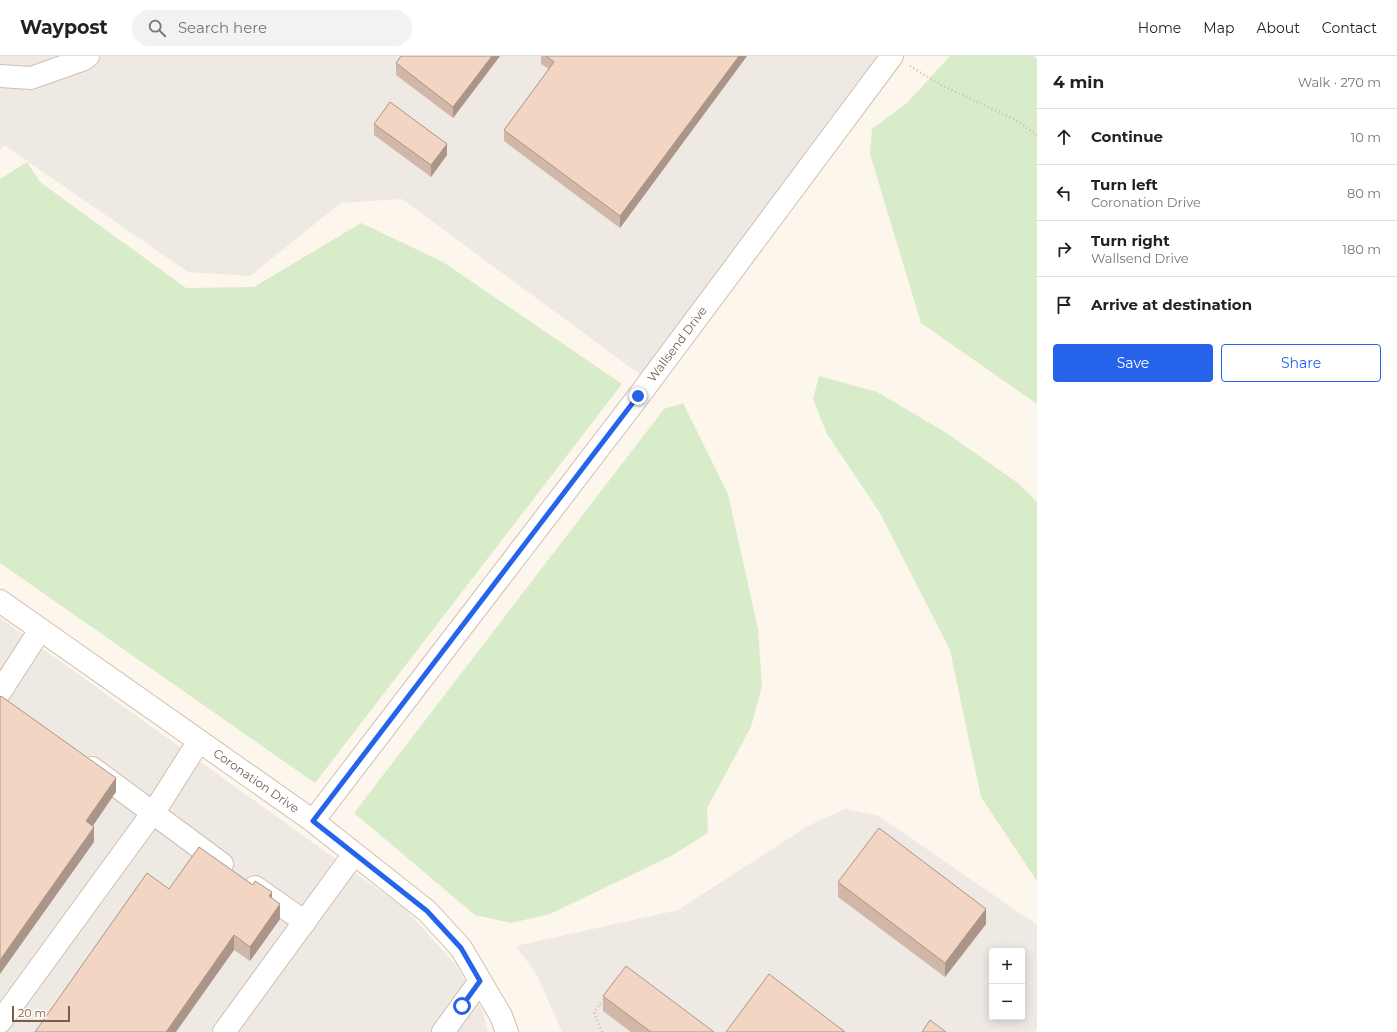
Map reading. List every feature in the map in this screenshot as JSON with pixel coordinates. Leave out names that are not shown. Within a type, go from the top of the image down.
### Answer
[{"type":"street","points":[[0,76],[31,78],[82,60],[88,56]]},
{"type":"street","name":"Wallsend Drive","points":[[313,821],[898,60]]},
{"type":"street","name":"Coronation Drive","points":[[0,601],[313,821],[427,911],[461,948],[501,1016],[507,1032]]},
{"type":"street","points":[[4,699],[40,630]]},
{"type":"street","points":[[0,1022],[152,814],[199,741]]},
{"type":"street","points":[[76,756],[152,814],[305,922]]},
{"type":"street","points":[[224,1032],[354,854]]},
{"type":"street","points":[[443,1032],[480,981]]},
{"type":"path","points":[[898,60],[941,85],[1014,119],[1037,134]]},
{"type":"path","points":[[602,1032],[594,1012],[608,995]]},
{"type":"shaded area","points":[[0,56],[894,56],[646,379],[402,199],[341,203],[250,276],[188,272],[4,145],[0,150]]},
{"type":"shaded area","points":[[0,618],[404,908],[456,965],[483,1012],[488,1032],[0,1032]]},
{"type":"shaded area","points":[[845,809],[879,816],[1037,925],[1037,1028],[1034,1032],[562,1032],[537,975],[516,946],[678,910],[808,826]]},
{"type":"green space","points":[[950,56],[1033,56],[1037,59],[1037,404],[921,323],[870,154],[872,129],[907,103]]},
{"type":"green space","points":[[27,162],[40,182],[186,288],[254,287],[361,223],[443,262],[622,384],[315,783],[0,563],[0,179]]},
{"type":"green space","points":[[819,376],[877,392],[945,432],[1018,483],[1037,502],[1037,881],[981,797],[950,650],[880,513],[827,434],[813,399]]},
{"type":"green space","points":[[683,403],[728,494],[758,629],[762,686],[751,727],[707,808],[708,833],[671,856],[550,914],[511,923],[475,915],[354,813],[664,409]]},
{"type":"building","points":[[401,56],[492,56],[453,107],[396,63]]},
{"type":"building","points":[[546,56],[739,56],[620,216],[504,130],[554,62]]},
{"type":"building","points":[[390,102],[447,144],[431,165],[374,124]]},
{"type":"building","points":[[1,696],[116,778],[86,821],[94,827],[0,960],[0,697]]},
{"type":"building","points":[[879,828],[986,909],[945,963],[838,882]]},
{"type":"building","points":[[199,847],[253,885],[255,881],[272,892],[269,896],[280,904],[250,947],[234,935],[166,1032],[35,1032],[147,873],[169,889]]},
{"type":"building","points":[[626,966],[714,1032],[651,1032],[603,996]]},
{"type":"building","points":[[769,974],[845,1032],[726,1032]]},
{"type":"building","points":[[930,1020],[946,1032],[922,1032]]},
{"type":"route","points":[[462,1006],[480,981],[461,948],[427,911],[313,821],[638,396]]}]
